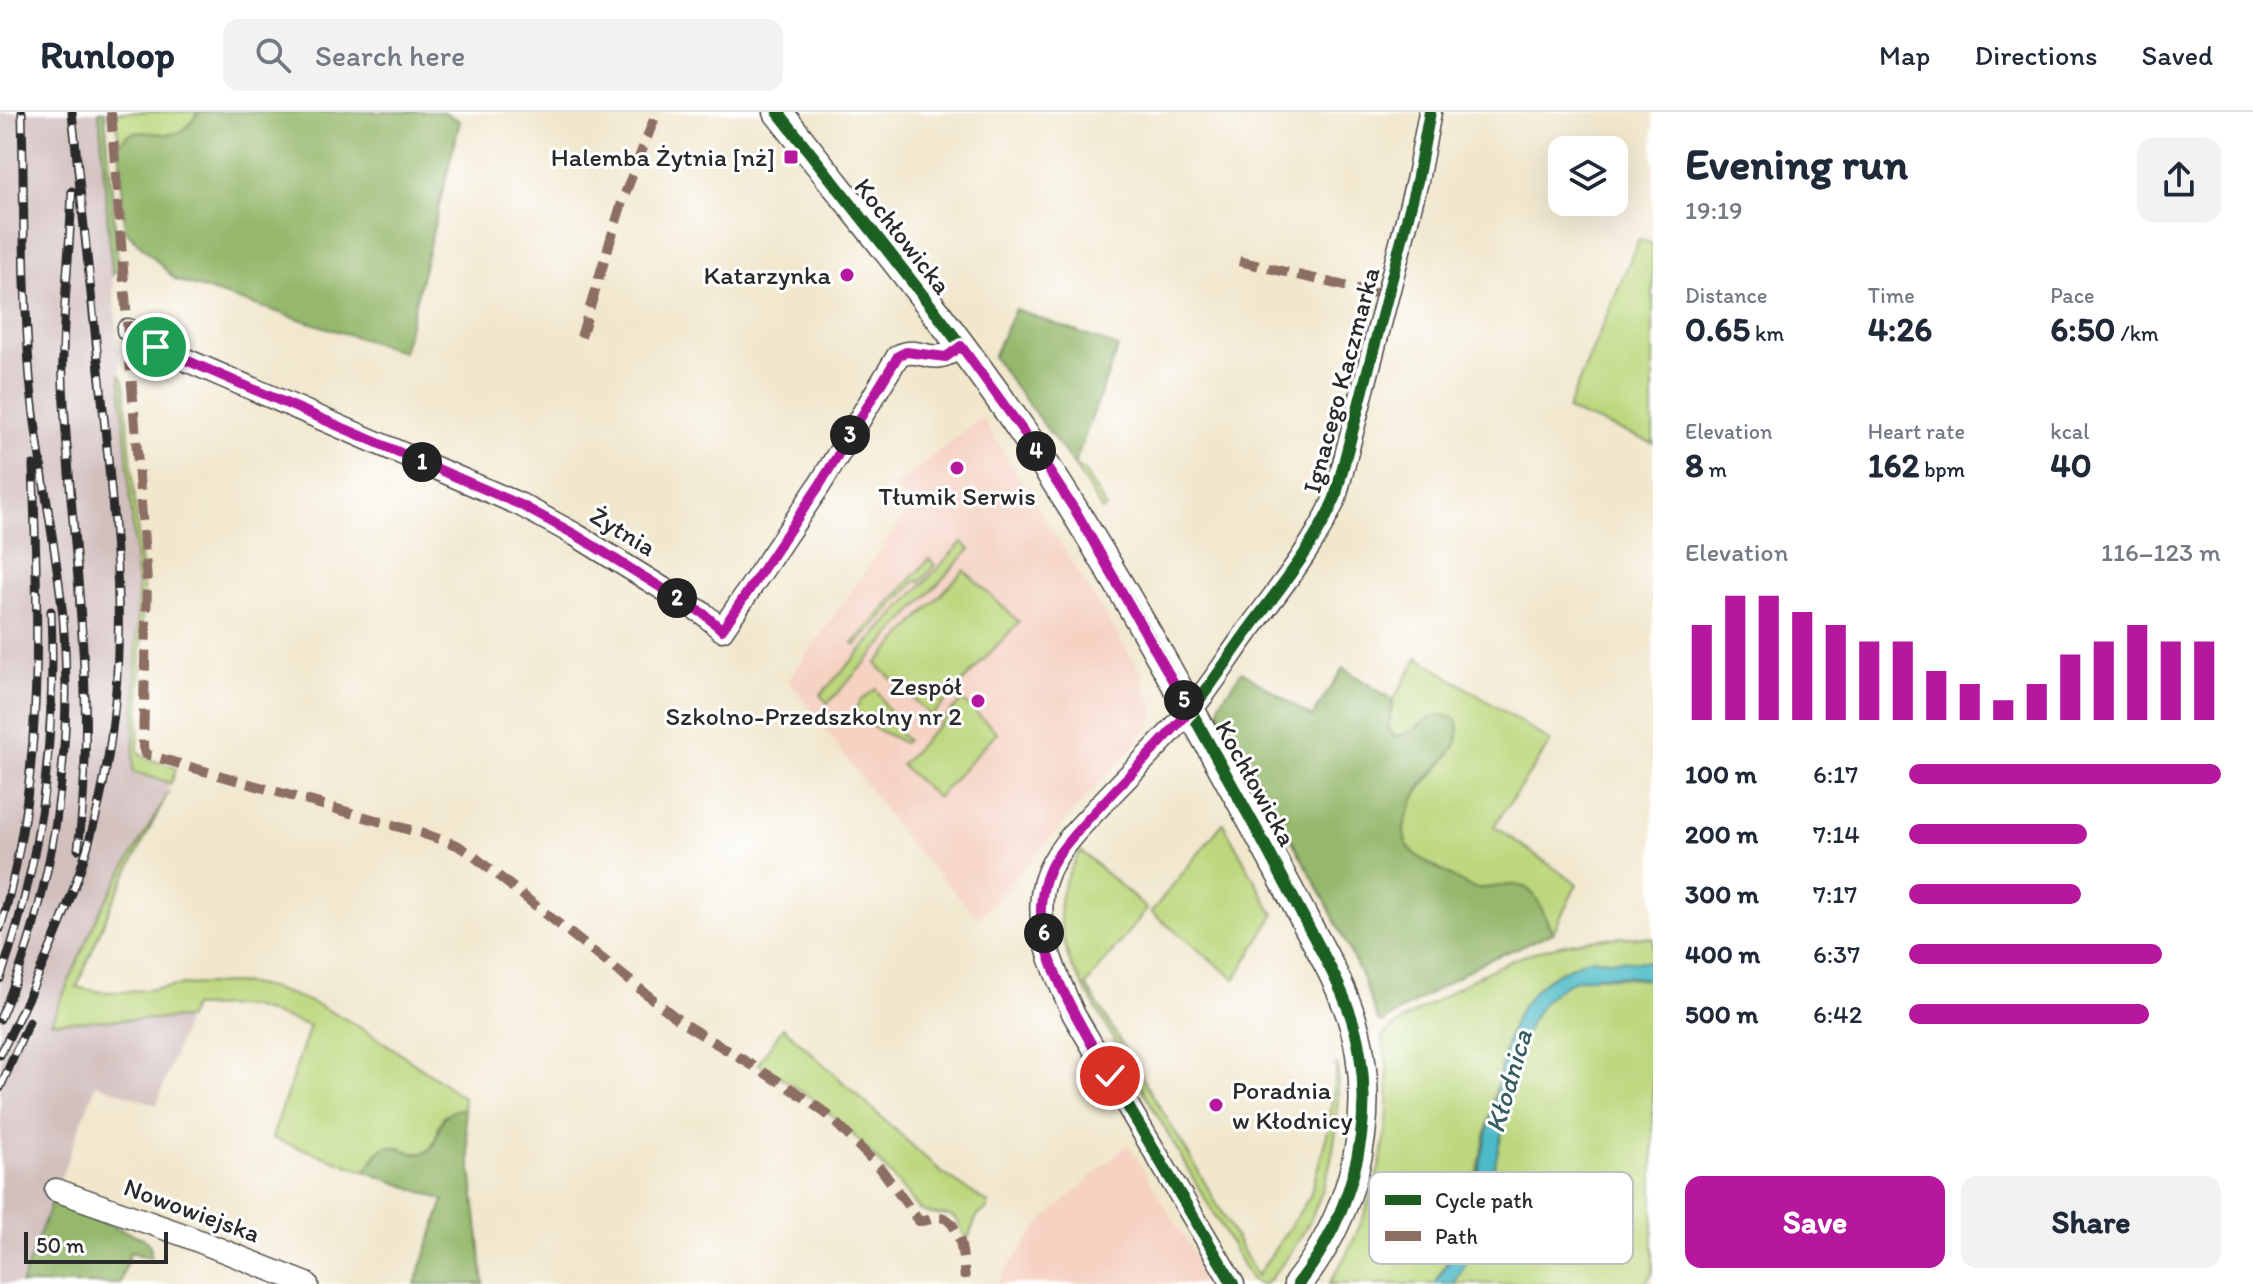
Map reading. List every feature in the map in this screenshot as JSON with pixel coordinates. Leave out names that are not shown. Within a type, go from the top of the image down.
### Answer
[{"type":"street","name":"Kochłowicka","points":[[778,112],[961,346],[1023,431],[1078,515],[1335,976],[1356,1030],[1361,1056],[1363,1123],[1360,1149],[1348,1192],[1330,1236],[1298,1284]]},
{"type":"street","name":"Ignacego Kaczmarka","points":[[1233,1284],[1074,1015],[1059,982],[1043,929],[1041,909],[1045,880],[1056,857],[1081,826],[1190,711],[1307,550],[1328,516],[1417,181],[1430,112]]},
{"type":"street","name":"Żytnia","points":[[128,330],[156,347],[521,505],[704,614],[722,630],[819,486],[898,356],[906,352],[946,357],[961,346]]},
{"type":"street","name":"Nowowiejska","points":[[56,1190],[181,1234],[307,1284]]},
{"type":"shaded area","points":[[0,112],[99,112],[138,590],[133,772],[171,783],[98,915],[52,1022],[187,1018],[157,1105],[96,1084],[21,1284],[0,1284]]},
{"type":"shaded area","name":"Zespół Szkolno-Przedszkolny nr 2","points":[[982,418],[1142,674],[1155,711],[1150,727],[979,918],[910,845],[789,680],[913,503],[892,488]]},
{"type":"shaded area","points":[[1128,1144],[1212,1284],[999,1284],[997,1282],[1043,1220]]},
{"type":"green space","points":[[99,112],[105,112],[118,262],[112,275]]},
{"type":"green space","points":[[116,112],[198,112],[191,123],[177,133],[133,133],[119,145]]},
{"type":"green space","points":[[198,112],[443,112],[460,121],[403,352],[176,280],[125,230],[119,145],[133,133],[177,133],[191,123]]},
{"type":"green space","points":[[1639,239],[1653,244],[1653,443],[1567,410]]},
{"type":"green space","points":[[1015,309],[1118,347],[1074,465],[993,357]]},
{"type":"green space","points":[[120,373],[124,381],[143,590],[138,752],[176,769],[171,783],[133,772],[138,590]]},
{"type":"green space","points":[[1074,465],[1084,471],[1106,507],[1102,511]]},
{"type":"green space","points":[[962,542],[970,549],[828,703],[820,695]]},
{"type":"green space","points":[[929,559],[935,565],[920,582],[917,580],[856,646],[853,644]]},
{"type":"green space","points":[[964,570],[1019,622],[931,716],[876,664]]},
{"type":"green space","points":[[1418,657],[1551,742],[1494,826],[1577,884],[1553,933],[1542,910],[1509,886],[1485,889],[1468,886],[1417,856],[1405,842],[1404,823],[1409,808],[1451,752],[1459,727],[1425,721],[1410,733],[1395,736],[1388,729],[1393,700]]},
{"type":"green space","points":[[1343,668],[1393,700],[1388,729],[1395,736],[1412,731],[1437,716],[1456,719],[1458,739],[1449,755],[1420,788],[1405,825],[1404,835],[1412,851],[1471,887],[1524,887],[1538,901],[1553,933],[1481,963],[1381,1023],[1324,898],[1219,710],[1221,701],[1242,671],[1312,717]]},
{"type":"green space","points":[[876,689],[907,740],[904,743],[851,716],[860,701]]},
{"type":"green space","points":[[962,700],[997,732],[937,798],[901,765]]},
{"type":"green space","points":[[169,791],[112,903],[77,987],[125,992],[243,983],[277,990],[334,1013],[388,1045],[463,1097],[464,1109],[444,1116],[427,1151],[417,1153],[385,1148],[378,1152],[364,1171],[272,1138],[310,1026],[248,1006],[192,1007],[187,1018],[51,1022],[98,915]]},
{"type":"green space","points":[[1223,823],[1274,915],[1235,979],[1151,912]]},
{"type":"green space","points":[[1081,851],[1147,909],[1086,985],[1195,1165],[1257,1276],[1310,1196],[1328,1131],[1337,1063],[1336,1124],[1325,1182],[1302,1235],[1265,1284],[1257,1284],[1251,1279],[1070,963],[1062,931],[1060,905],[1066,880]]},
{"type":"green space","points":[[1653,938],[1653,962],[1587,959],[1557,974],[1532,993],[1508,1036],[1477,1172],[1378,1172],[1386,1133],[1388,1100],[1382,1036],[1400,1022],[1502,964],[1547,948],[1597,939]]},
{"type":"green space","points":[[1586,976],[1653,980],[1653,1273],[1645,1284],[1454,1284],[1465,1264],[1633,1264],[1633,1172],[1493,1172],[1527,1029],[1542,1003],[1563,984]]},
{"type":"green space","points":[[783,1027],[941,1172],[989,1204],[977,1216],[968,1238],[951,1216],[920,1210],[847,1129],[807,1095],[758,1064]]},
{"type":"green space","points":[[464,1109],[484,1284],[415,1284],[444,1200],[364,1171],[384,1148],[395,1147],[421,1154],[426,1152],[432,1148],[446,1115]]},
{"type":"green space","points":[[1369,1201],[1369,1264],[1446,1264],[1435,1284],[1329,1284]]},
{"type":"green space","points":[[51,1203],[143,1238],[150,1246],[150,1258],[130,1252],[120,1284],[21,1284]]},
{"type":"water","name":"Kłodnica","points":[[1587,959],[1653,962],[1653,980],[1587,977],[1555,991],[1542,1005],[1530,1023],[1521,1047],[1493,1172],[1478,1172],[1511,1029],[1531,995],[1557,974]]},
{"type":"water","points":[[1447,1264],[1465,1264],[1454,1284],[1435,1284]]},
{"type":"railway","points":[[0,1019],[19,972],[47,873],[62,771],[65,719],[63,617],[30,378],[22,112]]},
{"type":"railway","points":[[0,1055],[32,990],[85,855],[103,785],[116,692],[118,602],[113,512],[72,112]]},
{"type":"railway","points":[[72,191],[63,384],[81,616],[86,732],[78,849]]},
{"type":"railway","points":[[0,929],[15,872],[32,757],[37,641],[33,465]]},
{"type":"railway","points":[[0,979],[27,889],[44,797],[51,705],[51,611]]},
{"type":"railway","points":[[0,1088],[29,1022]]},
{"type":"marked path","points":[[111,112],[147,582],[145,754],[457,845],[684,1024],[798,1093],[828,1115],[881,1169],[919,1221],[941,1217],[950,1222],[961,1246],[965,1279]]},
{"type":"marked path","points":[[581,337],[623,199],[657,112]]},
{"type":"marked path","points":[[1239,261],[1387,296]]},
{"type":"cycle path","points":[[778,112],[964,350],[1054,478],[1167,668],[1264,842],[1340,989],[1360,1054],[1363,1084],[1360,1145],[1353,1175],[1331,1232],[1298,1284]]},
{"type":"cycle path","points":[[1233,1284],[1074,1015],[1048,950],[1042,898],[1045,881],[1063,847],[1195,705],[1294,569],[1317,534],[1335,498],[1417,181],[1430,112]]},
{"type":"place","name":"Halemba Żytnia [nż]","points":[[791,157]]},
{"type":"place","name":"Katarzynka","points":[[847,275]]},
{"type":"place","name":"Tłumik Serwis","points":[[957,468]]},
{"type":"place","name":"Zespół Szkolno-Przedszkolny nr 2","points":[[978,701]]},
{"type":"place","name":"Poradnia w Kłodnicy","points":[[1216,1105]]},
{"type":"route","points":[[156,347],[521,505],[704,614],[722,630],[819,486],[898,356],[906,352],[934,358],[946,357],[961,346],[1023,431],[1078,515],[1190,711],[1081,826],[1056,857],[1045,880],[1041,909],[1043,929],[1059,982],[1074,1015],[1110,1076]]}]
